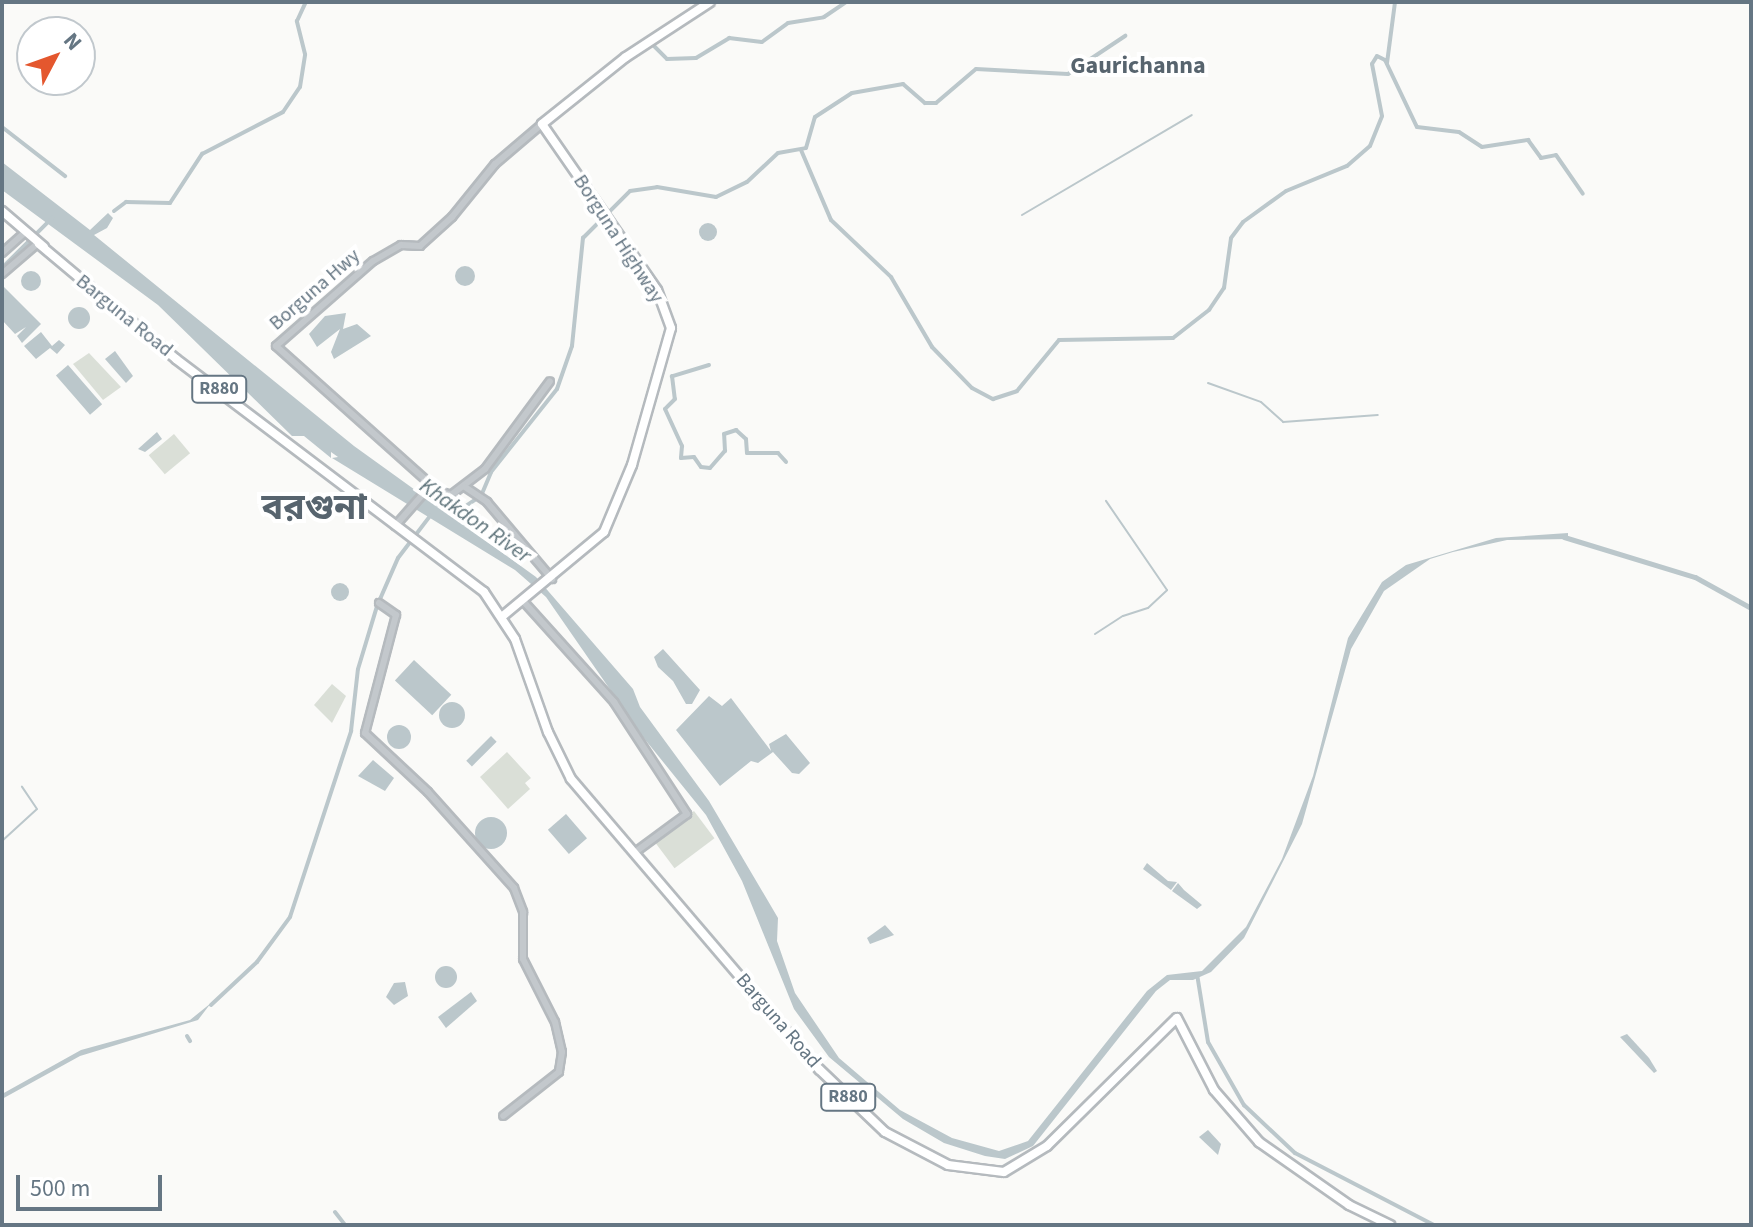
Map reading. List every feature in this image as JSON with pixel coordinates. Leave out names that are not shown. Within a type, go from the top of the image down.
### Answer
[{"type":"main road","points":[[542,124],[626,57],[710,2]]},
{"type":"main road","name":"Borguna Highway","points":[[504,615],[551,581],[606,529],[632,465],[671,328],[657,290],[542,124]]},
{"type":"main road","name":"Barguna Road","points":[[2,211],[37,243],[401,531],[472,580],[504,615],[564,768],[819,1069],[885,1132],[928,1156],[996,1173],[1033,1158],[1177,1018],[1214,1090],[1259,1142],[1336,1197],[1390,1225]]},
{"type":"street","name":"Borguna Hwy","points":[[431,485],[276,346],[373,261],[401,245],[420,246],[452,217],[495,164],[542,124]]},
{"type":"street","points":[[2,253],[25,233]]},
{"type":"street","points":[[2,274],[37,243]]},
{"type":"street","points":[[401,531],[407,512],[431,485],[451,495],[485,469],[550,381]]},
{"type":"street","points":[[465,487],[476,499],[487,502],[551,581]]},
{"type":"street","points":[[524,602],[614,702],[687,814],[634,853]]},
{"type":"street","points":[[379,603],[396,615],[366,733],[428,792],[514,888],[523,912],[523,959],[559,1037],[562,1061],[556,1076],[503,1116]]},
{"type":"shaded area","points":[[2,162],[90,230],[108,213],[113,218],[107,228],[94,235],[354,446],[536,577],[633,689],[640,707],[709,801],[778,918],[777,941],[795,993],[839,1058],[900,1110],[952,1138],[999,1151],[1028,1141],[1147,991],[1167,975],[1202,971],[1246,927],[1282,859],[1313,776],[1348,638],[1382,582],[1406,565],[1496,538],[1568,533],[1568,539],[1507,540],[1453,552],[1430,559],[1384,591],[1351,649],[1302,824],[1244,938],[1211,972],[1193,980],[1170,980],[1156,991],[1033,1146],[1005,1159],[985,1156],[944,1143],[903,1119],[829,1057],[794,1009],[742,881],[706,815],[643,737],[546,597],[515,570],[332,458],[338,457],[331,452],[331,458],[304,436],[292,436],[158,305],[2,190]]},
{"type":"shaded area","points":[[704,223],[712,223],[717,232],[715,239],[704,241],[699,236],[699,228]]},
{"type":"shaded area","points":[[465,266],[472,269],[475,276],[472,283],[465,286],[458,283],[455,276],[458,269]]},
{"type":"shaded area","points":[[31,271],[38,274],[41,281],[38,288],[31,291],[24,288],[21,281],[24,274]]},
{"type":"shaded area","points":[[2,285],[41,324],[22,343],[17,336],[26,327],[15,334],[2,320]]},
{"type":"shaded area","points":[[79,307],[87,310],[90,318],[87,326],[79,329],[71,326],[68,318],[71,310]]},
{"type":"shaded area","points":[[346,313],[343,329],[357,324],[371,336],[334,359],[331,352],[340,329],[317,347],[309,334],[325,316]]},
{"type":"shaded area","points":[[41,332],[52,346],[59,340],[65,345],[57,354],[50,348],[36,359],[24,346]]},
{"type":"shaded area","points":[[115,351],[133,376],[126,383],[105,359]]},
{"type":"shaded area","points":[[89,353],[121,387],[103,400],[73,364]]},
{"type":"shaded area","points":[[68,365],[102,404],[90,415],[56,375]]},
{"type":"shaded area","points":[[157,432],[162,439],[145,452],[138,449]]},
{"type":"shaded area","points":[[174,434],[190,453],[165,474],[149,455]]},
{"type":"shaded area","points":[[340,583],[349,592],[340,601],[331,592]]},
{"type":"shaded area","points":[[663,649],[700,690],[692,704],[686,704],[673,681],[658,667],[654,657]]},
{"type":"shaded area","points":[[414,660],[451,695],[432,715],[395,680]]},
{"type":"shaded area","points":[[332,684],[346,696],[332,723],[314,705]]},
{"type":"shaded area","points":[[709,696],[722,706],[731,698],[771,751],[769,744],[786,734],[810,763],[799,774],[792,773],[773,752],[758,763],[751,761],[720,786],[676,730]]},
{"type":"shaded area","points":[[452,702],[461,706],[465,715],[461,724],[452,728],[443,724],[439,715],[443,706]]},
{"type":"shaded area","points":[[399,725],[410,732],[411,737],[404,748],[399,749],[388,742],[387,737],[394,726]]},
{"type":"shaded area","points":[[491,736],[497,742],[472,766],[466,761]]},
{"type":"shaded area","points":[[507,752],[531,778],[525,783],[530,789],[508,809],[480,777]]},
{"type":"shaded area","points":[[373,760],[394,778],[385,791],[358,776]]},
{"type":"shaded area","points":[[694,811],[714,838],[675,868],[654,841]]},
{"type":"shaded area","points":[[566,814],[587,838],[569,854],[548,830]]},
{"type":"shaded area","points":[[491,817],[502,822],[507,833],[502,844],[491,849],[480,844],[475,833],[480,822]]},
{"type":"shaded area","points":[[1147,863],[1168,881],[1177,882],[1171,890],[1143,869]]},
{"type":"shaded area","points":[[1178,883],[1202,905],[1197,909],[1172,891]]},
{"type":"shaded area","points":[[885,925],[894,935],[870,944],[867,938]]},
{"type":"shaded area","points":[[446,966],[454,969],[457,977],[454,985],[446,988],[438,985],[435,977],[438,969]]},
{"type":"shaded area","points":[[405,982],[408,996],[394,1005],[386,997],[394,983]]},
{"type":"shaded area","points":[[471,992],[477,1001],[446,1028],[438,1017]]},
{"type":"shaded area","points":[[211,1003],[198,1020],[80,1056],[2,1099],[2,1094],[81,1050],[190,1020]]},
{"type":"shaded area","points":[[1627,1034],[1657,1071],[1654,1073],[1620,1037]]},
{"type":"shaded area","points":[[1208,1130],[1221,1144],[1218,1155],[1199,1137]]},
{"type":"waterway","points":[[114,211],[126,202],[170,203],[202,154],[283,112],[300,87],[305,54],[297,21],[306,2]]},
{"type":"waterway","points":[[652,44],[667,59],[696,58],[729,38],[762,42],[788,23],[824,17],[846,2]]},
{"type":"waterway","points":[[1387,63],[1395,2]]},
{"type":"waterway","name":"Khakdon River","points":[[448,518],[481,496],[491,472],[557,389],[572,346],[583,238],[630,191],[657,187],[716,197],[747,182],[778,153],[806,148],[815,117],[852,93],[903,84],[925,103],[936,103],[976,69],[1068,74],[1125,36]]},
{"type":"waterway","points":[[801,150],[831,220],[891,277],[932,347],[972,388],[993,399],[1017,391],[1059,340],[1173,338],[1209,310],[1224,288],[1231,238],[1243,222],[1286,191],[1347,166],[1370,146],[1382,116],[1372,64],[1377,56],[1385,60],[1417,127],[1459,132],[1482,147],[1528,140],[1541,158],[1556,155],[1583,194]]},
{"type":"waterway","points":[[1022,215],[1192,115]]},
{"type":"waterway","points":[[2,127],[65,176]]},
{"type":"waterway","points":[[2,268],[52,218]]},
{"type":"waterway","points":[[709,365],[672,376],[675,399],[665,409],[682,446],[681,458],[694,457],[701,467],[710,468],[725,451],[724,434],[736,430],[746,439],[747,453],[778,453],[786,462]]},
{"type":"waterway","points":[[1208,383],[1261,402],[1283,422],[1378,415]]},
{"type":"waterway","points":[[1095,634],[1123,616],[1148,608],[1167,590],[1106,501]]},
{"type":"waterway","name":"Khakdon River","points":[[211,1005],[257,962],[290,917],[351,731],[358,669],[377,606],[398,558],[430,516]]},
{"type":"waterway","points":[[1564,537],[1695,577],[1751,608]]},
{"type":"waterway","points":[[2,841],[37,809],[22,787]]},
{"type":"waterway","points":[[1197,974],[1208,1042],[1244,1105],[1295,1153],[1434,1225]]},
{"type":"waterway","points":[[187,1036],[190,1041]]},
{"type":"waterway","points":[[335,1212],[345,1225]]},
{"type":"district","name":"Gaurichanna","points":[[1138,66]]},
{"type":"district","name":"বরগুনা","points":[[314,508]]}]
